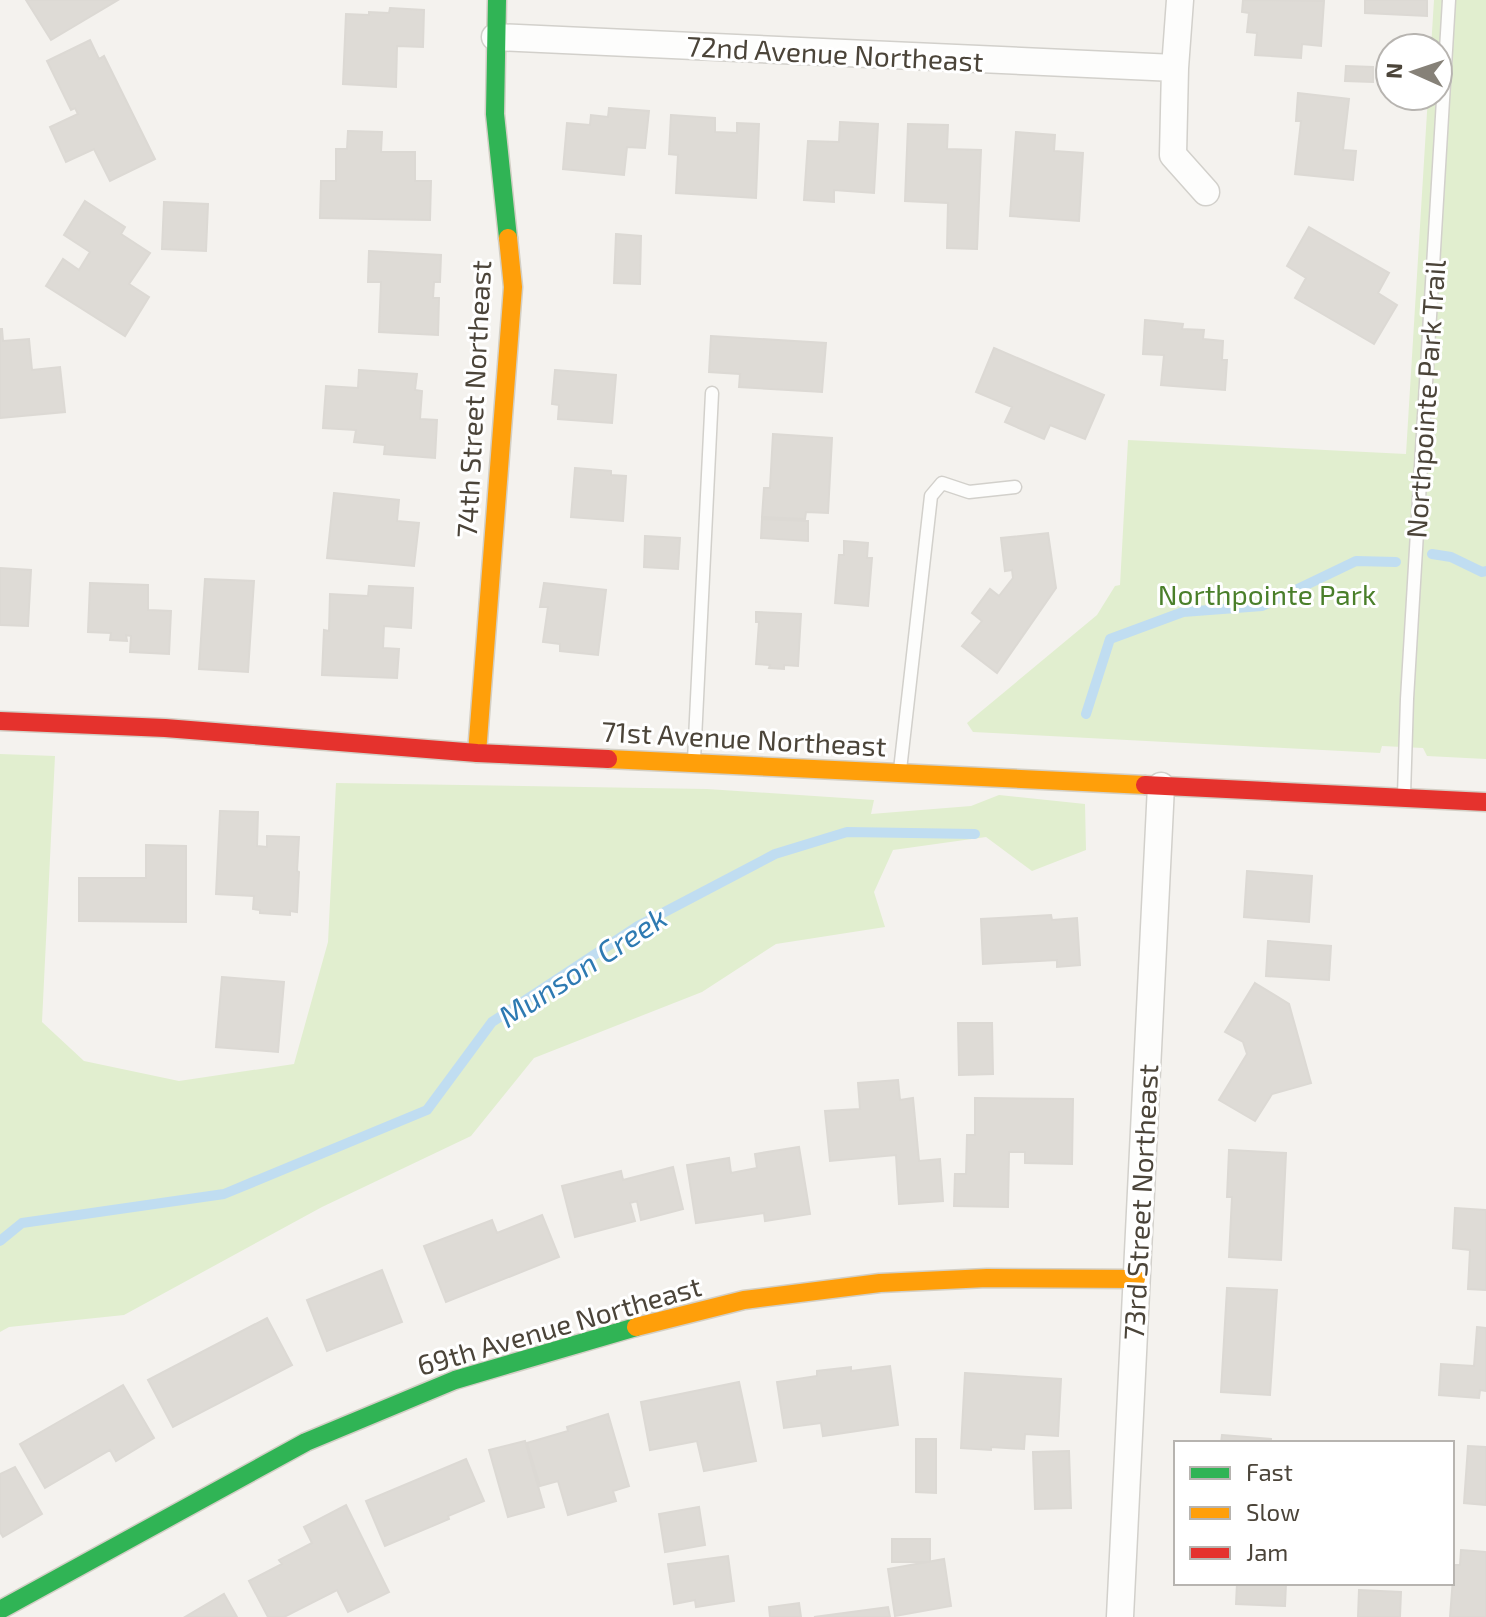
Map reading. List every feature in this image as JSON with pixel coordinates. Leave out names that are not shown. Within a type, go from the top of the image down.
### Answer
[{"type":"street","name":"74th Street Northeast","points":[[477,753],[513,287],[495,114],[497,0]]},
{"type":"street","points":[[1180,0],[1173,155],[1206,192]]},
{"type":"street","name":"72nd Avenue Northeast","points":[[495,37],[1175,68]]},
{"type":"street","name":"71st Avenue Northeast","points":[[0,721],[165,728],[477,753],[1486,802]]},
{"type":"street","name":"73rd Street Northeast","points":[[1120,1617],[1161,786]]},
{"type":"street","name":"69th Avenue Northeast","points":[[0,1610],[306,1442],[455,1380],[602,1336],[744,1300],[880,1283],[987,1278],[1136,1279]]},
{"type":"lane","name":"Northpointe Park Trail","points":[[1404,798],[1407,683],[1449,0]]},
{"type":"lane","points":[[693,763],[712,393]]},
{"type":"lane","points":[[900,773],[931,496],[942,483],[969,492],[1015,487]]},
{"type":"green space","name":"Northpointe Park","points":[[1434,0],[1486,0],[1486,759],[1427,756],[1423,748],[1382,746],[1380,753],[973,732],[967,723],[1097,615],[1115,586],[1120,585],[1128,440],[1406,454],[1427,112],[1454,112],[1454,32],[1432,32]]},
{"type":"green space","points":[[0,754],[55,756],[42,1022],[84,1061],[179,1081],[294,1064],[328,942],[336,783],[707,789],[874,800],[871,814],[971,806],[999,795],[1085,804],[1086,850],[1032,871],[986,837],[893,850],[874,892],[885,927],[776,944],[702,992],[534,1058],[471,1136],[322,1207],[124,1315],[9,1327],[0,1332]]},
{"type":"building","points":[[26,0],[118,0],[51,40]]},
{"type":"building","points":[[1243,0],[1324,1],[1321,46],[1302,44],[1301,58],[1255,55],[1257,33],[1247,32],[1249,13],[1242,12]]},
{"type":"building","points":[[1365,0],[1427,0],[1427,16],[1365,13]]},
{"type":"building","points":[[390,8],[424,10],[423,47],[397,46],[396,87],[343,84],[346,14],[389,13]]},
{"type":"building","points":[[90,40],[99,59],[104,56],[155,159],[110,181],[94,149],[66,162],[50,127],[78,114],[75,108],[71,110],[47,61]]},
{"type":"building","points":[[1346,66],[1373,67],[1373,82],[1345,81]]},
{"type":"building","points":[[1298,93],[1349,99],[1343,150],[1356,151],[1353,180],[1295,174],[1301,121],[1296,121]]},
{"type":"building","points":[[609,108],[649,111],[645,148],[627,147],[624,175],[563,169],[567,123],[590,125],[591,115],[608,117]]},
{"type":"building","points":[[671,115],[715,118],[715,132],[737,133],[737,123],[759,124],[756,198],[676,193],[678,155],[669,154]]},
{"type":"building","points":[[840,122],[878,124],[874,193],[834,190],[834,202],[804,200],[808,141],[839,142]]},
{"type":"building","points":[[908,124],[948,125],[947,149],[981,150],[977,249],[947,248],[948,203],[905,201]]},
{"type":"building","points":[[348,131],[382,132],[381,152],[415,152],[415,181],[431,181],[430,220],[320,218],[321,181],[336,181],[336,149],[347,149]]},
{"type":"building","points":[[1016,132],[1055,135],[1054,151],[1083,153],[1079,221],[1010,216]]},
{"type":"building","points":[[85,201],[125,227],[121,234],[150,253],[129,284],[149,297],[125,336],[46,286],[63,259],[79,270],[90,252],[64,235]]},
{"type":"building","points":[[164,202],[208,204],[206,251],[162,249]]},
{"type":"building","points":[[1309,227],[1389,273],[1378,293],[1397,305],[1374,344],[1295,298],[1306,278],[1287,266]]},
{"type":"building","points":[[616,234],[641,236],[640,284],[614,283]]},
{"type":"building","points":[[369,251],[441,255],[440,282],[434,282],[433,298],[439,298],[438,335],[379,332],[381,282],[368,282]]},
{"type":"building","points":[[1145,320],[1183,324],[1182,329],[1204,330],[1203,339],[1223,341],[1222,360],[1227,360],[1225,390],[1161,385],[1164,355],[1143,354]]},
{"type":"building","points":[[0,329],[3,341],[29,339],[32,370],[60,367],[65,412],[0,418]]},
{"type":"building","points":[[711,336],[826,343],[822,392],[739,387],[740,374],[709,372]]},
{"type":"building","points":[[994,348],[1104,395],[1085,439],[1050,425],[1044,439],[1005,422],[1012,407],[976,392]]},
{"type":"building","points":[[359,370],[417,374],[415,390],[422,391],[420,419],[437,420],[435,458],[384,454],[385,445],[354,442],[356,430],[323,428],[326,386],[358,388]]},
{"type":"building","points":[[555,370],[616,375],[612,423],[558,419],[559,405],[552,404]]},
{"type":"building","points":[[773,434],[832,438],[828,513],[806,512],[805,519],[762,517],[764,488],[770,488]]},
{"type":"building","points":[[575,468],[611,471],[611,475],[626,476],[623,521],[571,517]]},
{"type":"building","points":[[334,493],[399,500],[397,521],[419,523],[414,566],[327,558]]},
{"type":"building","points":[[762,519],[808,521],[808,541],[761,538]]},
{"type":"building","points":[[1048,533],[1056,588],[997,673],[962,646],[982,621],[972,613],[990,589],[999,596],[1013,578],[1012,570],[1005,571],[1001,538]]},
{"type":"building","points":[[645,536],[680,538],[678,569],[644,567]]},
{"type":"building","points":[[844,541],[868,543],[867,558],[872,558],[868,606],[835,603],[839,555],[844,555]]},
{"type":"building","points":[[0,568],[31,570],[28,626],[0,625]]},
{"type":"building","points":[[205,579],[254,581],[248,672],[199,669]]},
{"type":"building","points":[[90,583],[148,585],[148,610],[171,611],[169,654],[130,652],[131,636],[126,635],[127,641],[110,640],[111,633],[88,632]]},
{"type":"building","points":[[544,583],[606,590],[598,655],[560,651],[560,644],[543,642],[548,607],[540,607]]},
{"type":"building","points":[[369,586],[413,588],[411,628],[384,626],[383,648],[399,649],[397,678],[322,675],[324,630],[329,631],[330,594],[368,596]]},
{"type":"building","points":[[756,612],[801,614],[798,666],[784,665],[784,669],[756,664],[759,622],[756,622]]},
{"type":"building","points":[[220,811],[258,812],[257,846],[267,847],[267,836],[299,837],[297,912],[290,911],[290,915],[260,913],[260,910],[253,909],[254,896],[216,894]]},
{"type":"building","points":[[146,845],[186,846],[186,922],[79,921],[79,878],[146,878]]},
{"type":"building","points":[[1247,871],[1312,876],[1309,922],[1244,917]]},
{"type":"building","points":[[1051,915],[1052,920],[1077,918],[1080,965],[1057,967],[1057,960],[983,964],[981,919]]},
{"type":"building","points":[[1268,941],[1331,946],[1329,980],[1266,976]]},
{"type":"building","points":[[222,977],[284,982],[278,1052],[216,1047]]},
{"type":"building","points":[[1255,983],[1289,1004],[1311,1083],[1272,1094],[1255,1121],[1219,1100],[1247,1054],[1243,1042],[1225,1032]]},
{"type":"building","points":[[958,1023],[992,1023],[993,1074],[959,1075]]},
{"type":"building","points":[[898,1080],[900,1100],[913,1098],[919,1161],[940,1159],[943,1201],[899,1204],[896,1155],[830,1161],[825,1111],[860,1109],[858,1083]]},
{"type":"building","points":[[975,1098],[1073,1099],[1072,1164],[1025,1163],[1025,1152],[1009,1152],[1008,1207],[954,1206],[955,1174],[966,1174],[967,1135],[975,1135]]},
{"type":"building","points":[[799,1147],[810,1214],[765,1221],[764,1213],[696,1223],[687,1165],[729,1158],[731,1173],[757,1168],[755,1154]]},
{"type":"building","points":[[1229,1150],[1286,1153],[1281,1260],[1229,1257],[1232,1197],[1227,1197]]},
{"type":"building","points":[[673,1167],[683,1209],[641,1220],[637,1201],[630,1203],[635,1221],[575,1237],[562,1186],[621,1171],[623,1180]]},
{"type":"building","points":[[1455,1208],[1486,1210],[1486,1290],[1468,1289],[1470,1250],[1453,1248]]},
{"type":"building","points":[[542,1215],[559,1257],[446,1302],[424,1246],[492,1220],[497,1233]]},
{"type":"building","points":[[382,1270],[402,1322],[327,1351],[307,1300]]},
{"type":"building","points":[[1227,1288],[1277,1290],[1270,1395],[1221,1392]]},
{"type":"building","points":[[267,1318],[292,1365],[173,1427],[148,1380]]},
{"type":"building","points":[[1477,1327],[1486,1328],[1486,1391],[1480,1390],[1479,1398],[1439,1395],[1441,1364],[1474,1366]]},
{"type":"building","points":[[890,1366],[898,1425],[823,1436],[821,1423],[784,1428],[777,1382],[817,1376],[817,1371]]},
{"type":"building","points":[[965,1373],[1061,1379],[1058,1436],[1025,1434],[1024,1449],[961,1448]]},
{"type":"building","points":[[739,1382],[756,1461],[704,1471],[697,1441],[650,1450],[641,1402]]},
{"type":"building","points":[[123,1385],[154,1438],[116,1461],[110,1450],[45,1488],[20,1444]]},
{"type":"building","points":[[608,1414],[629,1486],[613,1491],[616,1501],[568,1515],[558,1481],[540,1486],[527,1443],[568,1431],[567,1427]]},
{"type":"building","points":[[1222,1435],[1271,1439],[1271,1441],[1221,1441]]},
{"type":"building","points":[[916,1439],[936,1439],[936,1493],[916,1492]]},
{"type":"building","points":[[525,1441],[544,1507],[508,1517],[489,1450]]},
{"type":"building","points":[[1468,1446],[1486,1447],[1486,1505],[1464,1503]]},
{"type":"building","points":[[1069,1451],[1071,1508],[1035,1509],[1033,1452]]},
{"type":"building","points":[[466,1459],[484,1501],[385,1546],[366,1501]]},
{"type":"building","points":[[15,1467],[42,1514],[3,1537],[0,1532],[0,1474]]},
{"type":"building","points":[[346,1505],[389,1592],[348,1612],[337,1590],[284,1617],[268,1617],[249,1581],[282,1564],[279,1560],[312,1543],[304,1527]]},
{"type":"building","points":[[699,1507],[705,1545],[665,1552],[659,1514]]},
{"type":"building","points":[[892,1539],[930,1539],[930,1562],[892,1562]]},
{"type":"building","points":[[1461,1550],[1486,1552],[1486,1617],[1450,1617],[1454,1565],[1460,1565]]},
{"type":"building","points":[[728,1556],[734,1601],[696,1607],[695,1600],[674,1604],[668,1564]]},
{"type":"building","points":[[944,1559],[951,1606],[895,1616],[888,1569]]},
{"type":"building","points":[[1237,1585],[1286,1585],[1285,1606],[1236,1604]]},
{"type":"building","points":[[1359,1590],[1401,1592],[1400,1617],[1358,1617]]},
{"type":"building","points":[[224,1594],[237,1617],[185,1617]]},
{"type":"building","points":[[799,1603],[801,1617],[770,1617],[769,1607]]},
{"type":"building","points":[[888,1607],[890,1617],[814,1617]]},
{"type":"waterway","name":"Munson Creek","points":[[1432,554],[1451,557],[1482,572],[1486,571]]},
{"type":"waterway","name":"Munson Creek","points":[[1086,714],[1110,639],[1183,612],[1262,606],[1356,561],[1396,562]]},
{"type":"waterway","name":"Munson Creek","points":[[0,1241],[22,1223],[224,1194],[427,1110],[492,1022],[638,926],[775,854],[847,832],[975,834]]},
{"type":"traffic: fast","points":[[497,0],[495,114],[508,238]]},
{"type":"traffic: fast","points":[[0,1610],[306,1442],[455,1380],[636,1327]]},
{"type":"traffic: slow","points":[[477,753],[513,287],[508,238]]},
{"type":"traffic: slow","points":[[608,759],[1145,785]]},
{"type":"traffic: slow","points":[[636,1327],[744,1300],[880,1283],[987,1278],[1136,1279]]},
{"type":"traffic: jam","points":[[0,721],[165,728],[477,753],[608,759]]},
{"type":"traffic: jam","points":[[1145,785],[1486,802]]}]
